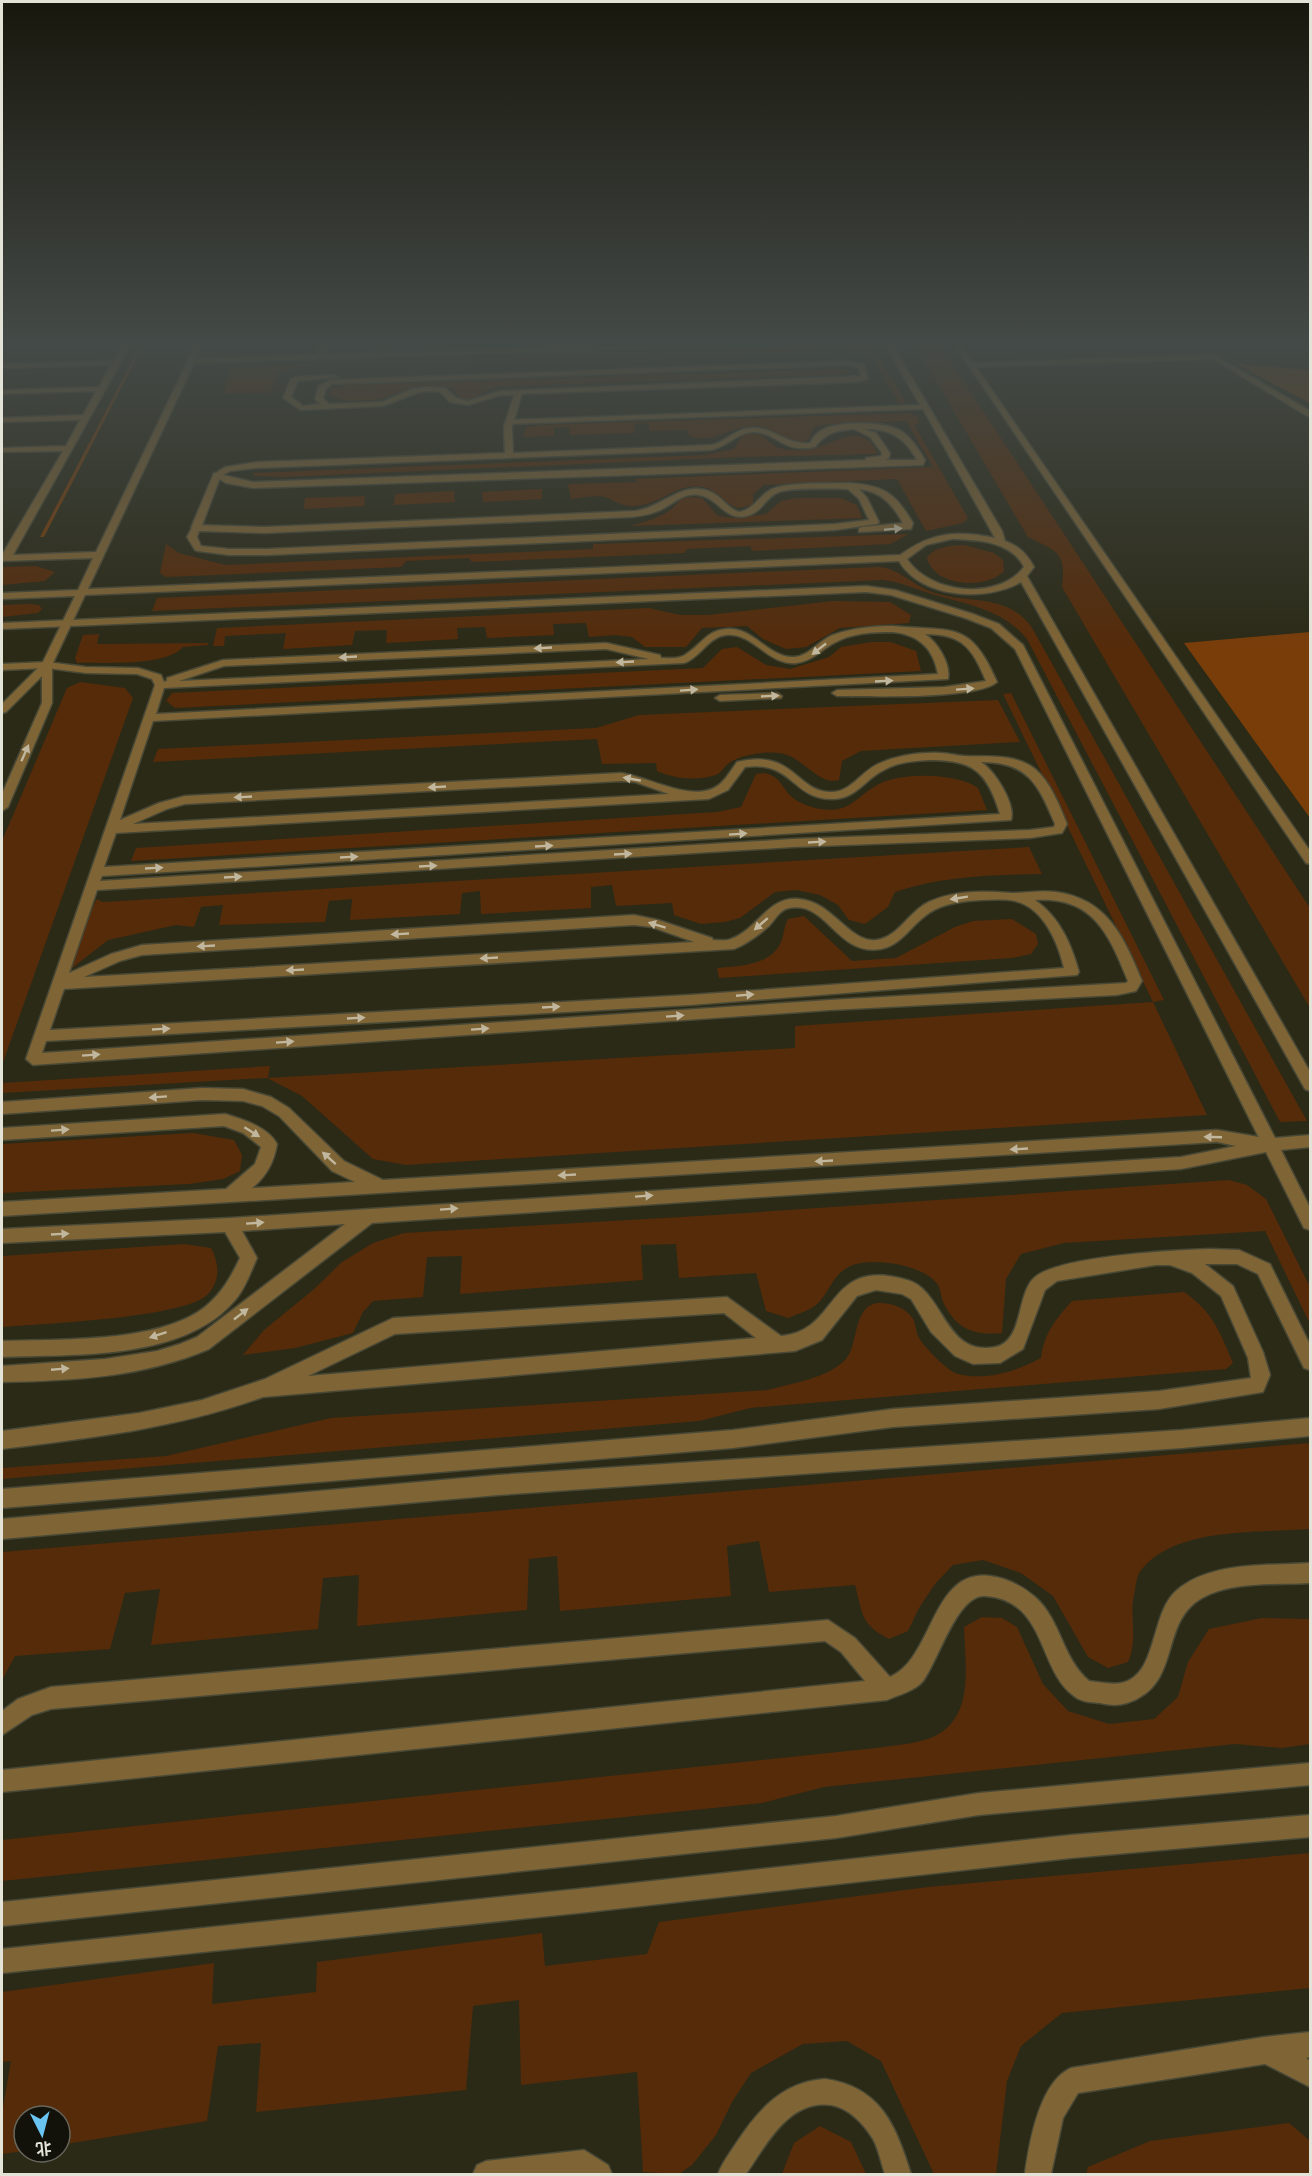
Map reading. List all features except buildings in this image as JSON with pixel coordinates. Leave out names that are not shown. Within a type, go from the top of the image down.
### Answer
[{"type":"street","points":[[2,710],[47,665],[84,592],[150,446]]},
{"type":"street","points":[[509,456],[509,446],[520,446]]},
{"type":"street","points":[[692,446],[699,448]]},
{"type":"street","points":[[720,446],[257,465],[228,470],[217,476],[192,537],[198,548],[239,552],[835,527],[874,522],[863,498],[850,486]]},
{"type":"street","points":[[791,446],[808,446]]},
{"type":"street","points":[[854,462],[885,458],[886,453],[881,446]]},
{"type":"street","points":[[217,476],[229,481],[254,485],[854,462],[920,463],[921,460],[912,446]]},
{"type":"street","points":[[949,446],[997,531],[1001,543]]},
{"type":"street","points":[[1026,446],[1311,860]]},
{"type":"street","points":[[4,557],[70,448]]},
{"type":"street","points":[[2,450],[70,448]]},
{"type":"street","points":[[196,528],[256,530],[631,514],[649,512],[663,506],[675,495],[687,492],[708,494],[724,509],[740,514],[758,508],[766,495],[779,489],[850,486],[876,488],[889,494],[900,509],[908,527],[866,531],[835,527]]},
{"type":"street","points":[[2,596],[902,558],[923,543],[944,537],[973,537],[1001,543],[1026,558],[1029,567],[1024,579],[1005,588],[963,591],[926,580],[910,570],[902,558]]},
{"type":"street","points":[[4,557],[99,555]]},
{"type":"street","points":[[1024,579],[1311,1085]]},
{"type":"street","points":[[2,626],[866,589],[892,591],[995,626],[1019,647],[1311,1223]]},
{"type":"street","points":[[147,723],[767,696],[964,690],[988,686],[992,682],[981,654],[962,637],[938,630],[851,633],[835,638],[805,659],[791,660],[778,659],[753,638],[727,632],[712,635],[697,653],[684,660],[160,684]]},
{"type":"street","points":[[147,723],[944,677],[935,650],[923,637],[907,631]]},
{"type":"street","points":[[160,684],[204,668],[247,662],[606,646],[658,658],[684,660]]},
{"type":"street","points":[[2,807],[47,704],[47,665]]},
{"type":"street","points":[[2,667],[47,665],[86,670],[138,671],[157,677],[160,684],[57,984],[33,1059],[820,1006],[1117,990],[1131,987],[1135,981],[1115,934],[1103,918],[1073,898],[975,896],[946,900],[927,908],[890,942],[872,945],[855,942],[822,909],[808,902],[790,903],[776,908],[765,922],[734,944],[57,984]]},
{"type":"street","points":[[91,886],[804,843],[1030,834],[1058,830],[1061,824],[1047,788],[1023,766],[1010,760],[996,758],[924,758],[880,767],[847,794],[831,796],[816,794],[787,768],[757,760],[741,764],[724,787],[709,795],[111,829]]},
{"type":"street","points":[[96,872],[1007,818],[994,782],[980,766],[961,759]]},
{"type":"street","points":[[111,829],[163,806],[186,800],[621,777],[637,779],[680,793],[709,795]]},
{"type":"street","points":[[40,1036],[678,1000],[1072,972],[1056,927],[1038,907],[1017,897]]},
{"type":"street","points":[[57,984],[116,957],[142,950],[634,920],[652,923],[701,940],[734,944]]},
{"type":"street","points":[[2,1108],[202,1094],[243,1095],[266,1101],[284,1112],[338,1166],[381,1186]]},
{"type":"street","points":[[2,1134],[225,1120],[248,1129],[269,1144],[268,1160],[257,1174],[229,1196]]},
{"type":"street","points":[[2,1209],[1048,1148],[1164,1138],[1217,1136],[1271,1145]]},
{"type":"street","points":[[2,1236],[230,1225],[1181,1162],[1271,1145],[1311,1141]]},
{"type":"street","points":[[2,1374],[130,1363],[183,1353],[203,1343],[370,1215]]},
{"type":"street","points":[[2,1349],[142,1340],[199,1322],[230,1295],[249,1258],[230,1225]]},
{"type":"street","points":[[263,1388],[795,1343],[816,1334],[851,1291],[862,1285],[876,1282],[906,1287],[917,1294],[937,1326],[961,1350],[985,1357],[1000,1355],[1017,1343],[1038,1285],[1053,1274],[1156,1258],[1239,1257],[1264,1269],[1311,1362]]},
{"type":"street","points":[[2,1499],[733,1439],[894,1418],[1159,1400],[1257,1386],[1261,1375],[1257,1358],[1227,1292],[1197,1267],[1156,1258]]},
{"type":"street","points":[[2,1440],[36,1433],[151,1420],[191,1412],[263,1388],[393,1326],[727,1305],[779,1345]]},
{"type":"street","points":[[2,1529],[498,1485],[1182,1439],[1311,1427]]},
{"type":"street","points":[[2,1781],[887,1689],[914,1676],[930,1650],[942,1619],[960,1595],[978,1586],[998,1587],[1023,1600],[1040,1617],[1068,1674],[1084,1690],[1106,1694],[1127,1693],[1143,1683],[1154,1672],[1161,1650],[1164,1629],[1174,1605],[1197,1589],[1236,1580],[1311,1573]]},
{"type":"street","points":[[2,1724],[26,1707],[51,1698],[828,1630],[848,1645],[887,1689]]},
{"type":"street","points":[[2,1914],[836,1827],[1037,1798],[1311,1774]]},
{"type":"street","points":[[2,1961],[669,1891],[995,1852],[1155,1836],[1311,1826]]},
{"type":"street","points":[[1038,2175],[1042,2136],[1056,2099],[1071,2081],[1264,2050],[1311,2045]]},
{"type":"street","points":[[1264,2050],[1311,2074]]},
{"type":"street","points":[[731,2175],[784,2106],[804,2094],[834,2090],[862,2106],[881,2128],[898,2175]]},
{"type":"street","points":[[486,2175],[584,2163],[599,2175]]},
{"type":"shaded area","points":[[88,446],[91,446],[44,537],[40,537]]},
{"type":"shaded area","points":[[736,446],[774,446],[784,449],[802,450],[822,446],[873,446],[877,454],[742,457],[283,477],[254,476],[253,473],[705,455],[734,449]]},
{"type":"shaded area","points":[[920,446],[926,446],[968,518],[963,523],[926,531],[897,479],[764,485],[753,494],[753,505],[738,508],[703,487],[686,487],[650,503],[632,506],[600,496],[571,499],[568,484],[638,482],[634,479],[933,467]]},
{"type":"shaded area","points":[[974,446],[1006,446],[1310,908],[1310,1008],[1062,587],[1063,567],[1058,554],[1028,537]]},
{"type":"shaded area","points":[[542,489],[542,499],[483,502],[482,492]]},
{"type":"shaded area","points":[[454,491],[455,502],[394,505],[395,494]]},
{"type":"shaded area","points":[[365,496],[364,506],[304,509],[305,498]]},
{"type":"shaded area","points":[[702,498],[718,516],[734,518],[766,514],[781,501],[796,498],[841,498],[857,505],[862,518],[631,526],[659,517],[681,499]]},
{"type":"shaded area","points":[[909,534],[890,544],[753,551],[750,546],[687,549],[685,553],[472,562],[469,558],[406,561],[401,567],[166,577],[160,573],[166,544],[179,553],[225,565],[593,549],[593,544]]},
{"type":"shaded area","points":[[964,545],[994,553],[1003,560],[1004,571],[996,577],[974,583],[950,580],[939,575],[932,568],[927,558],[934,551],[943,547]]},
{"type":"shaded area","points":[[36,566],[55,572],[45,581],[2,585],[2,567]]},
{"type":"shaded area","points":[[877,567],[892,570],[932,592],[985,601],[1009,608],[1031,626],[1307,1121],[1280,1122],[1027,639],[1007,621],[984,609],[883,580],[152,611],[157,598]]},
{"type":"shaded area","points":[[833,601],[890,602],[911,615],[909,623],[840,628],[806,647],[786,649],[763,639],[747,626],[702,628],[686,647],[645,647],[632,637],[615,635],[589,637],[586,623],[553,624],[554,635],[487,638],[485,627],[457,628],[458,639],[386,643],[387,630],[355,631],[352,645],[283,649],[286,633],[225,636],[224,646],[213,646],[217,628],[649,608],[680,615],[708,615]]},
{"type":"shaded area","points":[[2,605],[39,605],[42,609],[38,613],[2,617]]},
{"type":"shaded area","points":[[1310,632],[1310,818],[1184,643]]},
{"type":"shaded area","points":[[99,634],[97,644],[208,643],[208,645],[183,647],[163,658],[149,661],[77,663],[75,658],[83,635]]},
{"type":"shaded area","points":[[871,642],[891,642],[916,651],[921,671],[175,708],[166,701],[172,693],[703,668],[722,649],[737,647],[766,665],[790,669],[829,657],[841,647]]},
{"type":"shaded area","points":[[80,682],[125,688],[133,698],[2,1065],[2,841],[67,688]]},
{"type":"shaded area","points":[[1011,693],[1164,1000],[1153,1002],[1003,694]]},
{"type":"shaded area","points":[[998,700],[1020,742],[861,751],[842,761],[839,780],[832,781],[819,776],[792,757],[771,752],[741,757],[729,763],[720,773],[701,778],[664,774],[657,771],[656,763],[602,764],[597,739],[153,762],[158,749],[596,728],[639,715]]},
{"type":"shaded area","points":[[765,773],[776,778],[795,799],[817,808],[840,809],[871,788],[889,780],[929,776],[957,779],[978,788],[987,810],[131,861],[136,848],[717,812],[741,807],[756,774]]},
{"type":"shaded area","points":[[1029,847],[1042,874],[968,877],[895,892],[888,907],[865,924],[849,920],[838,905],[820,895],[796,890],[775,892],[740,918],[701,924],[674,915],[672,903],[616,906],[612,885],[591,887],[591,908],[481,914],[480,891],[462,893],[460,914],[350,920],[352,899],[329,901],[325,922],[219,925],[223,905],[201,907],[194,927],[176,925],[108,940],[67,972],[97,899],[103,902]]},
{"type":"shaded area","points":[[804,916],[852,961],[896,958],[955,927],[973,921],[1012,919],[1036,934],[1038,944],[1031,954],[1012,958],[719,978],[717,968],[751,964],[774,953],[781,943],[788,919]]},
{"type":"shaded area","points":[[1153,1002],[1207,1115],[406,1165],[373,1159],[302,1096],[267,1078],[2,1093],[2,1083],[270,1066],[268,1078],[795,1048],[795,1026]]},
{"type":"shaded area","points":[[193,1133],[234,1140],[242,1155],[240,1171],[223,1179],[189,1184],[2,1193],[2,1144]]},
{"type":"shaded area","points":[[1229,1180],[1247,1185],[1266,1199],[1310,1287],[1310,1324],[1265,1231],[1064,1243],[1021,1254],[1006,1279],[1002,1333],[992,1334],[974,1332],[960,1324],[948,1311],[938,1285],[931,1278],[922,1272],[899,1264],[873,1262],[853,1265],[837,1276],[817,1304],[788,1318],[766,1311],[756,1273],[679,1278],[676,1244],[641,1245],[643,1280],[460,1294],[462,1256],[427,1257],[423,1297],[373,1301],[363,1312],[353,1333],[295,1348],[243,1355],[264,1330],[313,1290],[342,1262],[373,1243],[404,1233],[716,1215]]},
{"type":"shaded area","points":[[184,1244],[211,1248],[217,1265],[217,1277],[212,1289],[195,1302],[143,1314],[77,1322],[2,1327],[2,1256]]},
{"type":"shaded area","points":[[1184,1292],[1209,1315],[1219,1332],[1233,1363],[1226,1369],[750,1408],[699,1421],[2,1479],[2,1468],[166,1456],[331,1418],[768,1390],[819,1376],[845,1360],[863,1312],[869,1306],[877,1303],[892,1304],[906,1311],[913,1319],[918,1336],[925,1346],[942,1364],[954,1372],[969,1376],[1001,1374],[1041,1358],[1045,1341],[1052,1327],[1072,1301]]},
{"type":"shaded area","points":[[1310,1443],[1310,1529],[1220,1535],[1197,1539],[1157,1555],[1142,1569],[1137,1579],[1132,1608],[1133,1644],[1128,1662],[1108,1668],[1088,1657],[1053,1596],[1021,1573],[983,1560],[953,1565],[935,1584],[919,1608],[908,1631],[889,1639],[873,1628],[864,1617],[855,1585],[769,1592],[759,1541],[727,1546],[731,1596],[560,1611],[557,1556],[529,1559],[527,1610],[357,1626],[359,1575],[323,1578],[318,1629],[151,1645],[160,1589],[125,1593],[110,1649],[15,1656],[2,1680],[2,1552]]},
{"type":"shaded area","points":[[982,1617],[1002,1618],[1017,1627],[1043,1684],[1068,1711],[1109,1724],[1154,1719],[1178,1697],[1188,1662],[1209,1629],[1262,1618],[1310,1619],[1310,1744],[1282,1748],[1235,1744],[824,1787],[762,1803],[2,1881],[2,1840],[876,1748],[922,1741],[948,1727],[957,1716],[965,1688],[964,1627]]},
{"type":"shaded area","points":[[1310,1853],[1310,1988],[1062,2013],[1021,2046],[1007,2081],[996,2174],[934,2174],[881,2061],[847,2041],[803,2044],[751,2073],[732,2102],[716,2135],[692,2165],[679,2174],[643,2172],[637,2072],[521,2085],[519,2000],[473,2006],[466,2090],[256,2112],[261,2043],[218,2046],[207,2121],[72,2143],[72,2104],[12,2104],[12,2153],[2,2154],[2,2113],[11,2061],[2,2062],[2,1992],[214,1963],[212,2004],[316,1992],[317,1962],[542,1933],[545,1966],[647,1954],[659,1922],[928,1887]]},
{"type":"shaded area","points":[[1289,2123],[1310,2141],[1310,2174],[1086,2174],[1088,2167],[1150,2141]]},
{"type":"shaded area","points":[[820,2126],[851,2142],[866,2174],[782,2174],[794,2143]]}]
